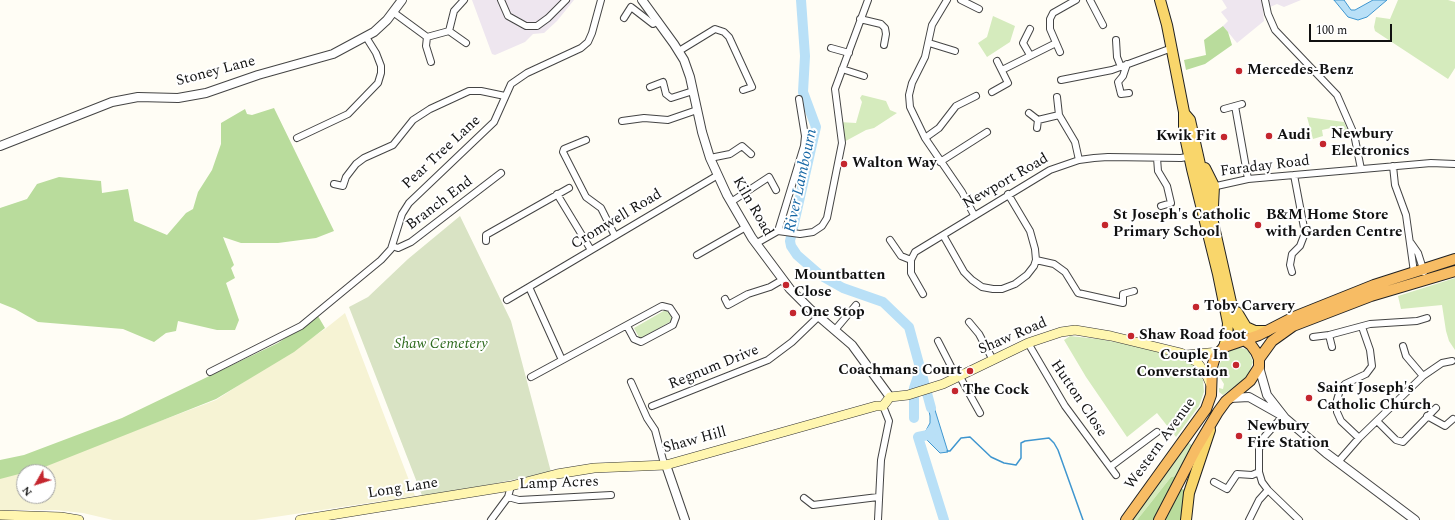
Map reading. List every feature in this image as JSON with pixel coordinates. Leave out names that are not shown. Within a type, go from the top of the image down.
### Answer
[{"type":"highway","points":[[1422,274],[1455,259]]},
{"type":"highway","points":[[1222,349],[1267,331],[1299,315],[1422,274],[1455,266]]},
{"type":"highway","points":[[1422,274],[1455,271]]},
{"type":"highway","name":"Western Avenue","points":[[1159,520],[1196,449],[1226,401],[1250,381],[1272,341],[1293,326],[1371,296],[1422,274]]},
{"type":"highway","points":[[1244,340],[1254,349],[1259,363]]},
{"type":"highway","name":"Western Avenue","points":[[1126,520],[1206,408],[1211,395],[1210,383],[1212,367],[1222,349]]},
{"type":"main road","points":[[1160,0],[1172,48],[1184,112],[1190,120],[1194,155],[1205,188],[1215,228],[1235,320],[1244,340]]},
{"type":"main road","points":[[1205,188],[1228,323],[1228,337],[1222,349]]},
{"type":"main road","points":[[1232,302],[1246,327],[1255,331],[1267,331]]},
{"type":"main road","name":"Shaw Road","points":[[890,397],[908,395],[933,387],[958,377],[1028,342],[1051,334],[1075,330],[1138,341],[1186,355],[1200,366],[1210,383]]},
{"type":"main road","name":"Shaw Road","points":[[1186,355],[1222,349]]},
{"type":"main road","points":[[883,406],[890,397]]},
{"type":"main road","name":"Shaw Hill","points":[[511,486],[557,474],[594,468],[666,465],[876,406],[883,406]]},
{"type":"main road","points":[[1186,520],[1189,493],[1211,426]]},
{"type":"main road","name":"Long Lane","points":[[300,520],[511,486]]},
{"type":"main road","points":[[0,514],[61,517],[79,520]]},
{"type":"street","name":"Stoney Lane","points":[[0,146],[112,102],[138,96],[178,98],[206,93],[258,75],[333,54],[374,32],[402,0]]},
{"type":"street","points":[[449,31],[454,11],[464,0]]},
{"type":"street","points":[[501,0],[508,16],[526,26],[537,26],[548,18],[566,0]]},
{"type":"street","name":"Pear Tree Lane","points":[[210,372],[301,326],[359,280],[388,253],[392,246],[402,214],[409,202],[494,122],[501,110],[505,96],[511,84],[516,79],[585,45],[592,33],[601,0]]},
{"type":"street","name":"Kiln Road","points":[[642,0],[679,51],[687,68],[710,158],[731,202],[746,227],[782,280],[818,317],[852,345],[890,397]]},
{"type":"street","points":[[757,243],[780,232],[806,234],[816,231],[824,224],[829,214],[842,152],[842,136],[834,93],[868,0]]},
{"type":"street","points":[[947,0],[932,25],[925,56],[912,83],[909,95],[910,107],[925,138],[962,192],[974,215]]},
{"type":"street","points":[[961,0],[979,9]]},
{"type":"street","points":[[1060,52],[1049,24],[1053,14],[1076,0]]},
{"type":"street","points":[[1090,0],[1103,25]]},
{"type":"street","points":[[1265,0],[1268,14],[1275,30],[1337,95],[1354,134],[1361,169]]},
{"type":"street","points":[[624,18],[631,7],[654,24],[658,21]]},
{"type":"street","points":[[393,12],[427,37]]},
{"type":"street","points":[[1091,18],[1098,15]]},
{"type":"street","points":[[860,19],[881,24],[885,28],[886,34],[884,45]]},
{"type":"street","points":[[679,51],[715,29],[724,32],[729,37],[752,87],[743,90]]},
{"type":"street","points":[[1030,29],[1023,42],[1030,55]]},
{"type":"street","points":[[427,37],[449,31]]},
{"type":"street","points":[[449,31],[466,43]]},
{"type":"street","points":[[297,138],[348,114],[378,83],[381,73],[381,66],[376,53],[366,37]]},
{"type":"street","points":[[427,37],[426,46],[431,62]]},
{"type":"street","points":[[1116,40],[1117,57],[1126,64]]},
{"type":"street","points":[[929,43],[955,51]]},
{"type":"street","points":[[1002,70],[1056,43]]},
{"type":"street","points":[[831,48],[849,53]]},
{"type":"street","points":[[1061,80],[1126,64],[1172,48]]},
{"type":"street","points":[[992,92],[1008,83],[997,61]]},
{"type":"street","points":[[1126,64],[1123,76],[1118,82],[1121,94],[1129,93]]},
{"type":"street","points":[[842,69],[864,76]]},
{"type":"street","points":[[650,87],[663,82],[666,94],[671,98],[694,91]]},
{"type":"street","points":[[334,184],[343,186],[346,177],[356,164],[364,158],[393,145],[413,120],[430,109],[469,91],[481,91],[505,96]]},
{"type":"street","points":[[960,94],[963,101]]},
{"type":"street","points":[[925,138],[939,128],[948,117],[951,109],[963,101],[976,96]]},
{"type":"street","points":[[1057,97],[1059,115],[1075,142],[1079,160]]},
{"type":"street","points":[[780,232],[804,146],[805,136],[799,99]]},
{"type":"street","points":[[1224,109],[1242,104]]},
{"type":"street","points":[[1235,106],[1248,179]]},
{"type":"street","points":[[622,121],[644,118],[668,120],[697,110]]},
{"type":"street","points":[[1029,113],[1038,120]]},
{"type":"street","points":[[1038,120],[1059,115]]},
{"type":"street","points":[[1037,128],[1038,120]]},
{"type":"street","points":[[940,162],[987,132]]},
{"type":"street","points":[[586,140],[564,149],[563,152],[586,197],[601,208],[615,236]]},
{"type":"street","points":[[710,158],[730,154],[742,146],[751,154]]},
{"type":"street","name":"Newport Road","points":[[911,260],[915,252],[1008,194],[1050,170],[1079,160],[1108,157],[1157,158],[1194,155]]},
{"type":"street","points":[[1157,158],[1158,171],[1167,186],[1171,203],[1161,206]]},
{"type":"street","name":"Faraday Road","points":[[1205,188],[1248,179],[1294,174],[1432,162],[1455,164]]},
{"type":"street","points":[[1393,166],[1395,185],[1406,215],[1411,243],[1410,252],[1422,274]]},
{"type":"street","name":"Branch End","points":[[392,246],[398,248],[412,242],[501,173]]},
{"type":"street","points":[[1292,272],[1290,264],[1292,254],[1300,246],[1305,232],[1294,174]]},
{"type":"street","name":"Cromwell Road","points":[[507,300],[718,175]]},
{"type":"street","points":[[731,202],[769,177],[776,190]]},
{"type":"street","points":[[484,237],[569,188]]},
{"type":"street","points":[[557,194],[591,250]]},
{"type":"street","points":[[943,235],[964,272],[982,287],[1002,289],[1015,284],[1027,275],[1036,260],[1035,249],[1030,231],[1008,194]]},
{"type":"street","points":[[697,255],[746,227]]},
{"type":"street","points":[[890,240],[893,249],[904,258],[911,260],[911,273],[923,294]]},
{"type":"street","points":[[1411,243],[1416,250],[1422,274]]},
{"type":"street","points":[[1036,260],[1054,264],[1065,272],[1078,293],[1123,303],[1123,294],[1134,291]]},
{"type":"street","points":[[725,299],[728,305],[747,291],[770,288],[782,280]]},
{"type":"street","points":[[529,287],[562,360]]},
{"type":"street","points":[[531,378],[562,360],[666,305],[676,317],[673,325],[641,342],[634,339],[627,326]]},
{"type":"street","points":[[835,330],[856,305]]},
{"type":"street","name":"Regnum Drive","points":[[652,406],[768,360],[792,342],[818,317]]},
{"type":"street","points":[[1313,337],[1328,335],[1370,324],[1380,325],[1424,319],[1423,327]]},
{"type":"street","points":[[969,322],[979,334],[993,360]]},
{"type":"street","points":[[1359,438],[1340,421],[1337,412],[1336,400],[1340,390],[1345,384],[1366,374],[1372,366],[1370,350],[1362,327]]},
{"type":"street","points":[[1328,335],[1332,347]]},
{"type":"street","points":[[938,341],[980,413]]},
{"type":"street","name":"Hutton Close","points":[[1028,342],[1035,357],[1065,406],[1116,475]]},
{"type":"street","points":[[1403,346],[1406,356],[1423,376]]},
{"type":"street","points":[[1338,462],[1359,438],[1423,376],[1442,363],[1452,361]]},
{"type":"street","points":[[1259,363],[1267,395],[1283,416],[1306,438],[1415,520]]},
{"type":"street","points":[[631,382],[647,418],[655,430],[663,460],[684,520]]},
{"type":"street","points":[[1226,401],[1244,396],[1253,398],[1283,416]]},
{"type":"street","points":[[878,520],[881,460],[889,421],[883,406]]},
{"type":"street","points":[[1377,421],[1396,440],[1403,442],[1436,408]]},
{"type":"street","points":[[1283,416],[1265,436],[1259,449],[1259,472],[1262,482],[1268,490],[1298,520]]},
{"type":"street","points":[[1427,416],[1445,426],[1453,419]]},
{"type":"street","points":[[1110,467],[1157,432]]},
{"type":"street","points":[[1214,482],[1227,489],[1237,474],[1252,475],[1259,472]]},
{"type":"street","name":"Lamp Acres","points":[[492,520],[508,497],[511,486]]},
{"type":"street","points":[[1249,520],[1259,500],[1268,490]]},
{"type":"street","name":"Lamp Acres","points":[[508,497],[519,500],[611,495]]},
{"type":"street","points":[[804,498],[813,504],[878,497]]},
{"type":"shaded area","points":[[472,0],[574,0],[557,21],[544,33],[533,34],[525,42],[495,55],[492,54]]},
{"type":"shaded area","points":[[1222,0],[1301,0],[1284,7],[1277,4],[1263,10],[1264,21],[1237,43],[1223,26],[1228,21],[1221,12],[1227,8]]},
{"type":"shaded area","points":[[345,313],[415,496],[255,520],[113,520],[83,513],[55,510],[0,510],[0,477],[16,472],[16,504],[56,504],[56,464],[39,464],[102,443],[216,400],[325,329]]},
{"type":"green space","points":[[1398,0],[1448,0],[1455,2],[1455,68],[1448,79],[1375,31],[1374,27],[1376,17],[1390,19]]},
{"type":"green space","points":[[993,16],[1015,26],[1010,42],[987,57],[978,43],[987,37]]},
{"type":"green space","points":[[1223,26],[1228,32],[1232,45],[1205,64],[1186,70],[1184,60],[1206,55],[1204,40]]},
{"type":"green space","points":[[862,95],[886,101],[890,110],[897,113],[874,128],[866,130],[842,143],[839,122],[856,123],[862,102],[860,98]]},
{"type":"green space","points":[[274,108],[334,231],[316,238],[278,243],[241,243],[223,237],[234,265],[231,268],[235,278],[226,283],[239,320],[235,330],[217,330],[178,321],[176,331],[166,333],[154,342],[123,329],[38,322],[15,309],[0,303],[0,208],[27,199],[37,184],[59,177],[101,181],[102,193],[128,189],[134,221],[167,235],[186,213],[193,209],[198,192],[212,170],[221,144],[221,123],[245,109],[247,114],[252,115]]},
{"type":"green space","points":[[1307,117],[1344,122],[1348,131],[1341,133],[1340,128],[1335,127],[1322,130],[1323,136],[1313,139]]},
{"type":"green space","name":"Shaw Cemetery","points":[[460,216],[511,321],[551,472],[423,498],[349,307],[368,297],[408,259]]},
{"type":"green space","points":[[1455,278],[1455,350],[1449,341],[1446,331],[1442,305],[1401,309],[1398,296]]},
{"type":"green space","points":[[667,309],[673,320],[640,339],[634,328]]},
{"type":"green space","points":[[318,316],[325,328],[294,352],[216,399],[52,464],[16,464],[16,475],[0,479],[0,460],[24,455],[122,418],[278,343]]},
{"type":"green space","points":[[1070,336],[1098,339],[1143,347],[1185,360],[1194,366],[1203,380],[1204,392],[1199,406],[1176,437],[1157,413],[1127,437],[1086,377],[1064,340]]},
{"type":"green space","points":[[1236,347],[1246,349],[1249,352],[1253,362],[1248,375],[1223,395],[1219,392],[1219,388],[1223,389],[1224,384],[1218,374],[1220,363],[1227,353]]},
{"type":"green space","points":[[1188,442],[1193,446],[1176,476],[1171,477],[1137,520],[1131,520]]},
{"type":"green space","points":[[1176,476],[1154,520],[1137,520],[1171,477]]},
{"type":"green space","points":[[1179,488],[1185,490],[1181,520],[1164,520]]},
{"type":"water","points":[[1334,0],[1344,0],[1351,10],[1355,10],[1373,0],[1387,0],[1367,17],[1358,20],[1348,17]]},
{"type":"water","points":[[930,394],[948,452],[940,453],[923,436],[930,423],[926,395]]},
{"type":"waterway","name":"River Lambourn","points":[[801,0],[805,56],[803,92],[816,127],[790,241],[791,246],[797,255],[820,275],[843,288],[883,302],[909,327],[931,408]]},
{"type":"waterway","name":"River Lambourn","points":[[914,418],[914,388],[920,370]]},
{"type":"waterway","name":"River Lambourn","points":[[934,428],[928,435],[918,437],[944,520]]},
{"type":"waterway","points":[[947,451],[950,451],[961,438],[970,437],[991,457],[1004,463],[1016,465],[1021,458],[1021,443],[1025,441],[1049,438],[1058,450],[1083,520]]},
{"type":"place","name":"Mercedes-Benz","points":[[1239,71]]},
{"type":"place","name":"Audi","points":[[1269,136]]},
{"type":"place","name":"Kwik Fit","points":[[1224,137]]},
{"type":"place","name":"Newbury Electronics","points":[[1323,144]]},
{"type":"place","name":"Walton Way","points":[[844,164]]},
{"type":"place","name":"St Joseph's Catholic Primary School","points":[[1105,225]]},
{"type":"place","name":"B&M Home Store with Garden Centre","points":[[1258,225]]},
{"type":"place","name":"Mountbatten Close","points":[[786,285]]},
{"type":"place","name":"Toby Carvery","points":[[1196,307]]},
{"type":"place","name":"One Stop","points":[[793,313]]},
{"type":"place","name":"Shaw Road foot","points":[[1131,336]]},
{"type":"place","name":"Couple In Converstaion","points":[[1236,365]]},
{"type":"place","name":"Coachmans Court","points":[[970,371]]},
{"type":"place","name":"The Cock","points":[[955,391]]},
{"type":"place","name":"Saint Joseph's Catholic Church","points":[[1309,398]]},
{"type":"place","name":"Newbury Fire Station","points":[[1239,436]]}]
